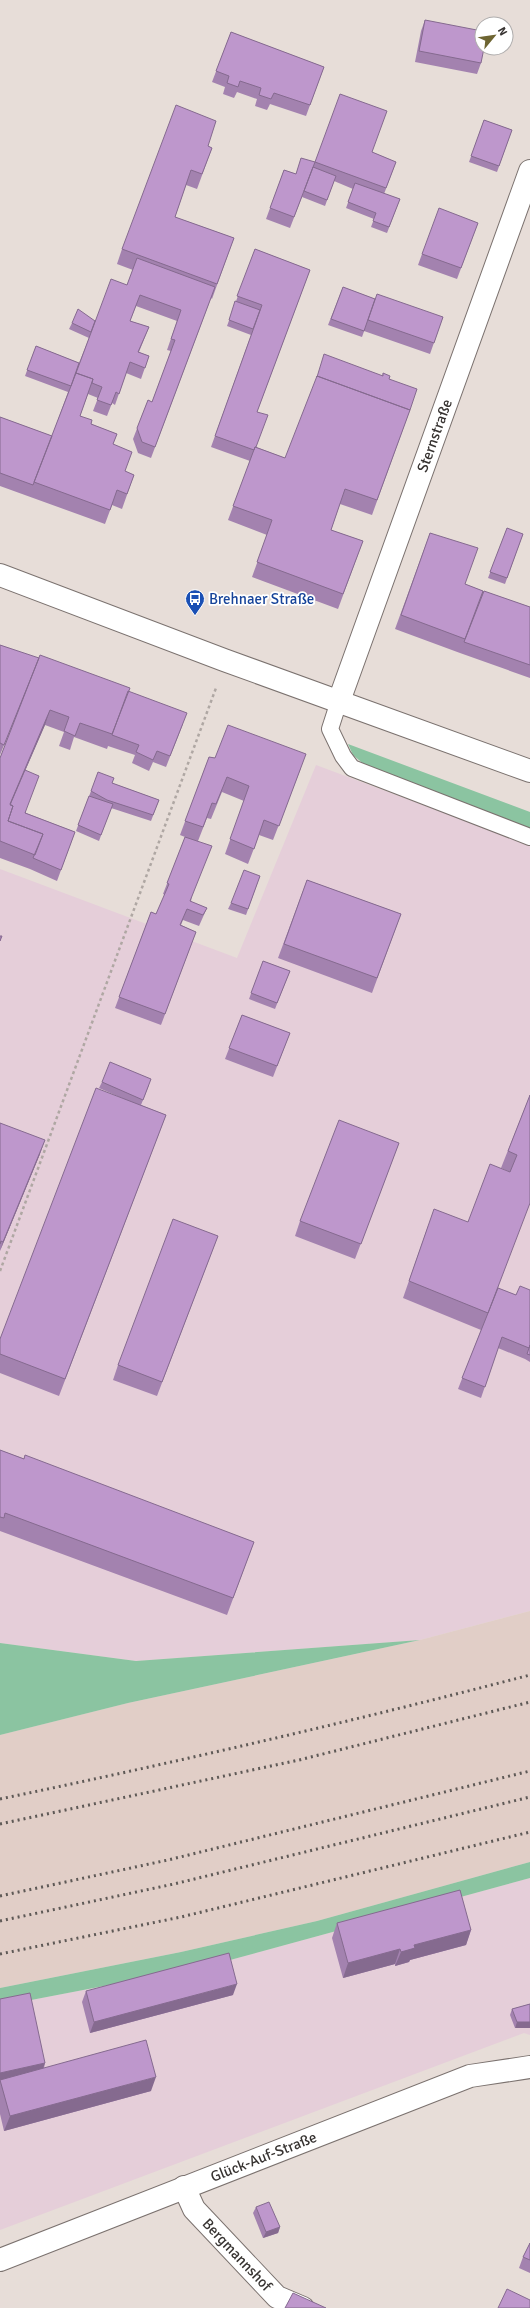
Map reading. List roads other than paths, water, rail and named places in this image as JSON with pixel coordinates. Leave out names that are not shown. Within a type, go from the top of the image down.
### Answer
[{"type":"street","name":"Sternstraße","points":[[339,700],[530,171]]},
{"type":"street","points":[[0,575],[224,660],[339,700],[530,771]]},
{"type":"street","name":"Glück-Auf-Straße","points":[[0,2260],[470,2076],[530,2067]]},
{"type":"street","name":"Bergmannshof","points":[[184,2187],[194,2209],[274,2302],[303,2308]]},
{"type":"lane","points":[[339,700],[330,729],[343,756],[352,768],[530,837]]},
{"type":"railway","points":[[0,1799],[266,1740],[398,1709],[530,1675]]},
{"type":"railway","points":[[0,1824],[299,1760],[530,1702]]},
{"type":"railway","points":[[0,1896],[168,1860],[530,1771]]},
{"type":"railway","points":[[0,1921],[174,1884],[530,1797]]},
{"type":"railway","points":[[0,1954],[181,1917],[530,1832]]},
{"type":"place","name":"Brehnaer Straße","points":[[195,616]]}]
